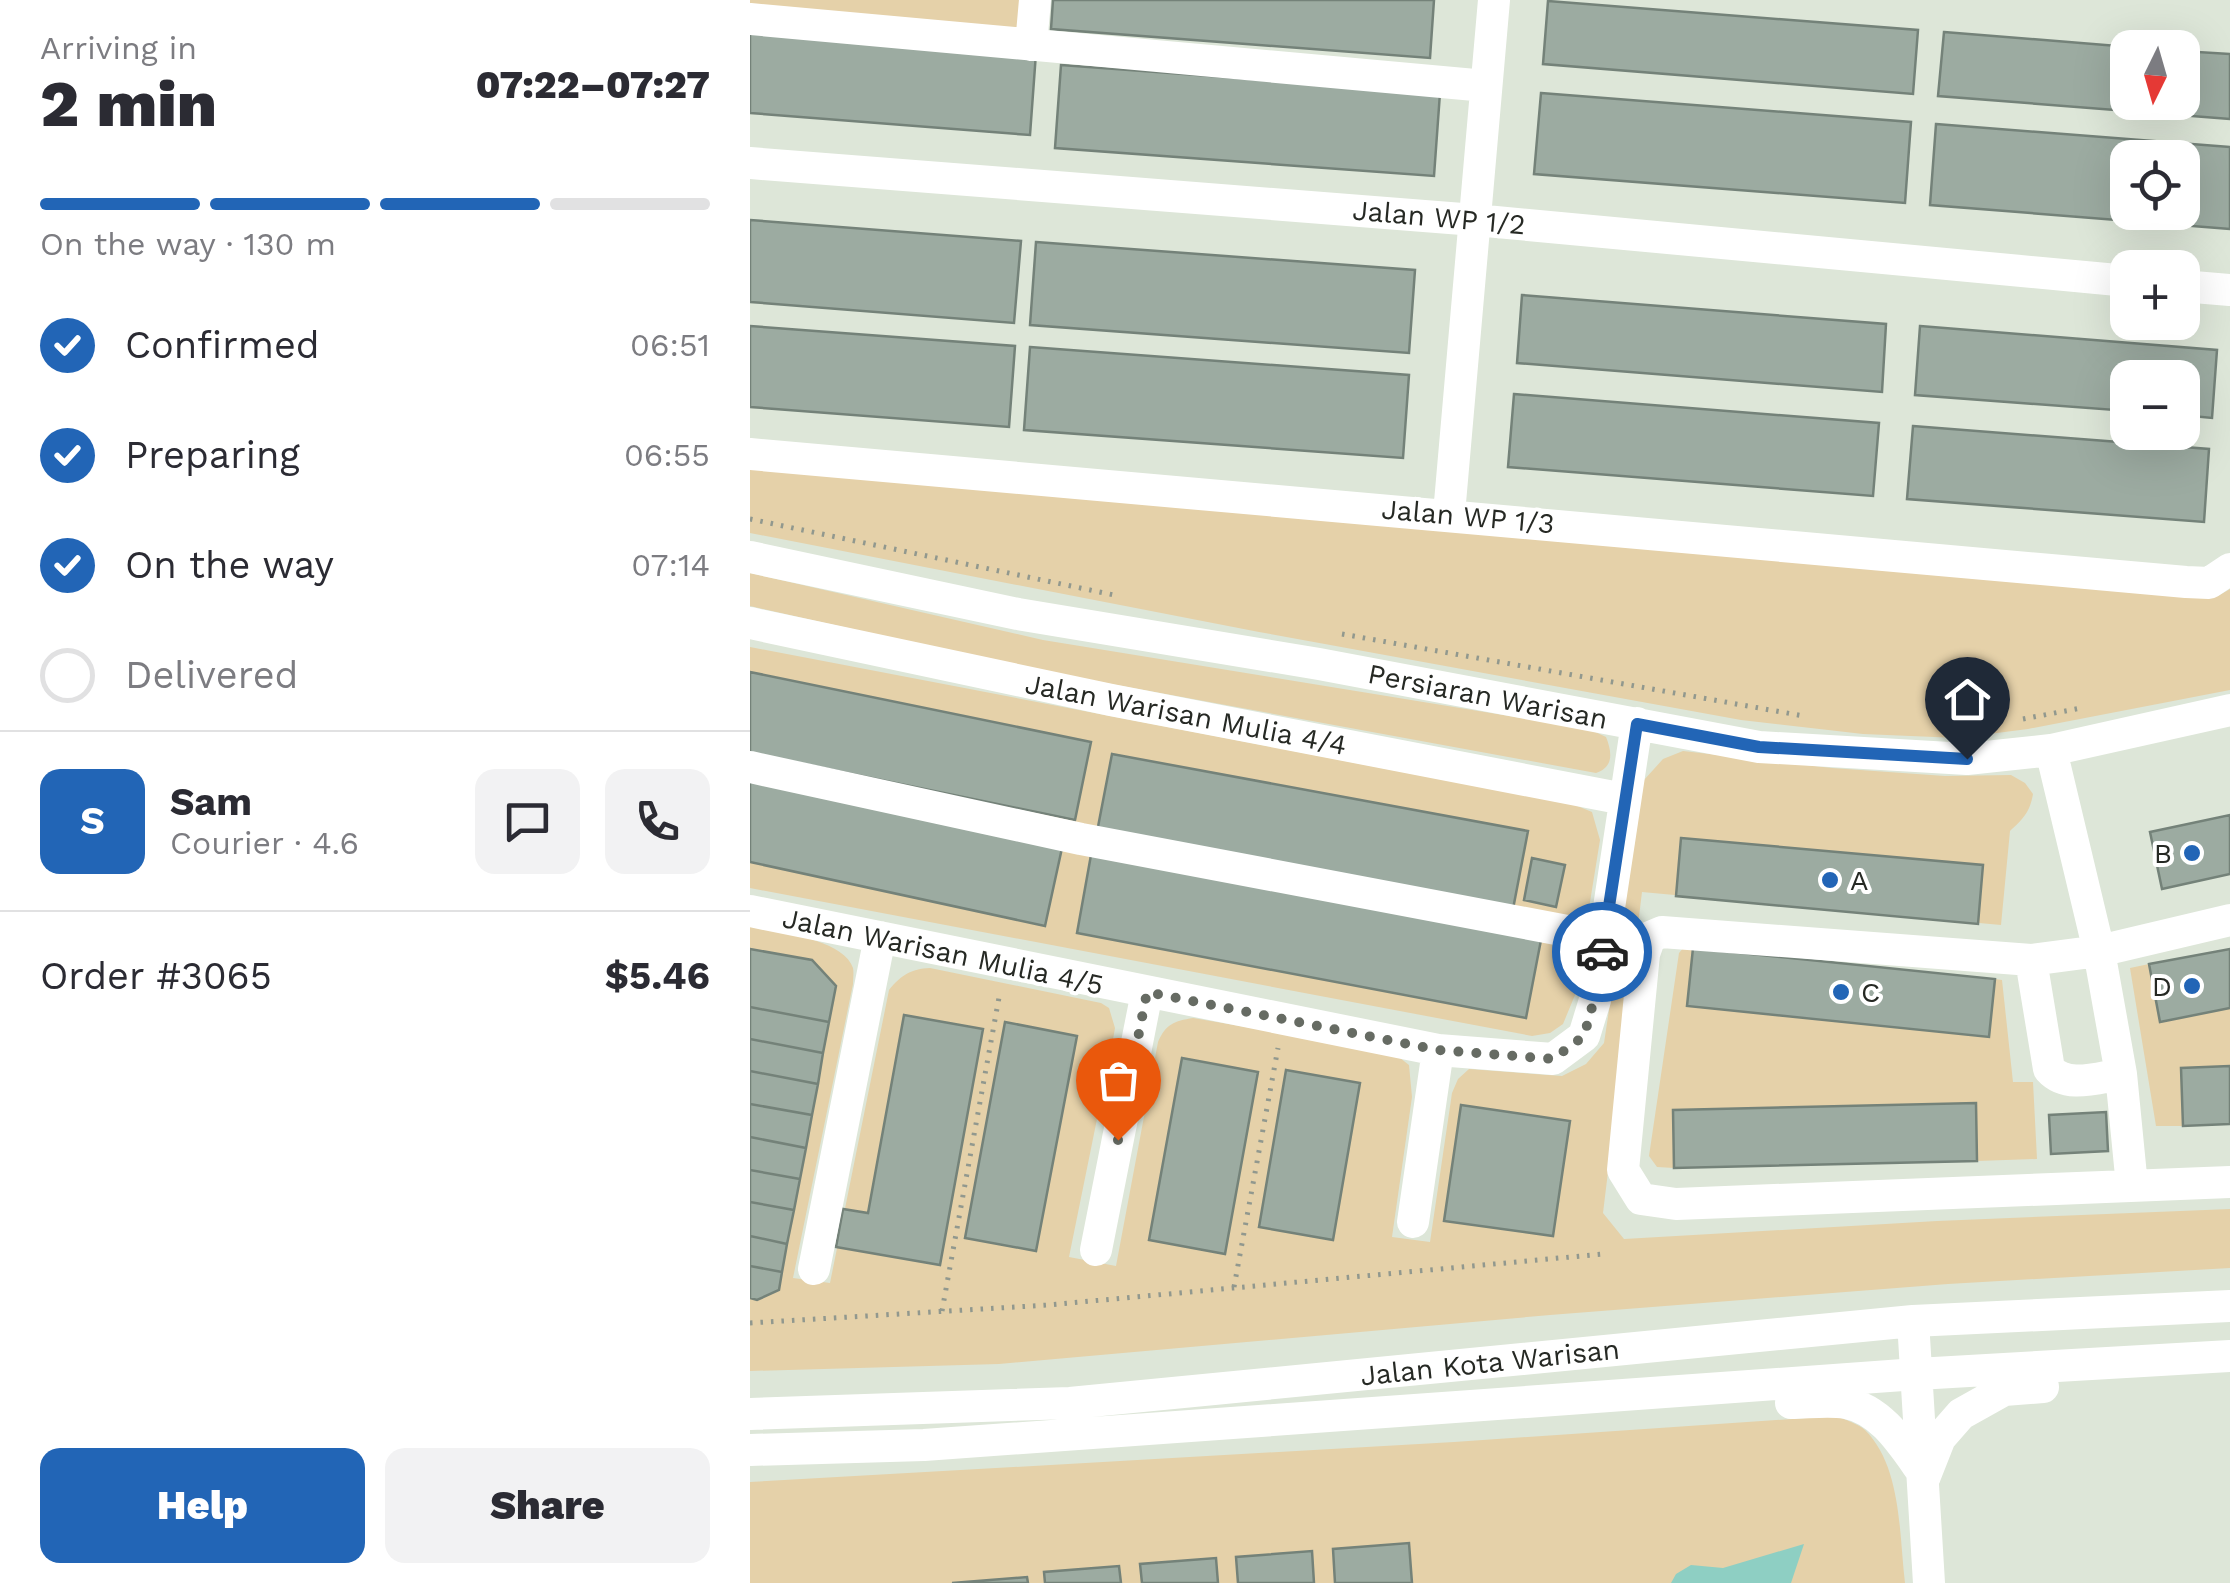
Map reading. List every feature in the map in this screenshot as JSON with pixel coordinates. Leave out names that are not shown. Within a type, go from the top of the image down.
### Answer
[{"type":"street","points":[[1031,44],[1035,0]]},
{"type":"street","points":[[1449,514],[1494,0]]},
{"type":"street","points":[[750,18],[1486,86]]},
{"type":"street","name":"Jalan WP 1/2","points":[[750,163],[1474,220],[2110,278]]},
{"type":"street","points":[[2200,288],[2230,290]]},
{"type":"street","name":"Jalan WP 1/3","points":[[750,454],[2186,582],[2209,583],[2230,570]]},
{"type":"street","name":"Persiaran Warisan","points":[[750,557],[1018,614],[1319,664],[1778,748],[1967,759],[2051,750],[2230,710]]},
{"type":"street","name":"Jalan Warisan Mulia 4/4","points":[[750,623],[1092,696],[1624,799]]},
{"type":"street","name":"Jalan Warisan Mulia 4/5","points":[[750,911],[1438,1050],[1553,1059],[1584,1036],[1594,1000],[1637,724]]},
{"type":"street","points":[[2051,750],[2100,951],[2121,1074],[2132,1186]]},
{"type":"street","points":[[750,767],[1081,839],[1604,938]]},
{"type":"street","points":[[2230,920],[2100,951],[2030,960],[1662,932],[1650,937],[1644,954],[1623,1170],[1641,1199],[1676,1204],[2230,1182]]},
{"type":"street","points":[[814,1270],[880,938]]},
{"type":"street","points":[[2030,960],[2048,1069],[2057,1078],[2071,1082],[2121,1074]]},
{"type":"street","points":[[1096,1250],[1147,992]]},
{"type":"street","points":[[1413,1222],[1438,1050]]},
{"type":"street","name":"Jalan Kota Warisan","points":[[750,1414],[1070,1403],[1914,1321],[2230,1306]]},
{"type":"street","points":[[1914,1321],[1929,1583]]},
{"type":"street","name":"Jalan Kota Warisan","points":[[750,1450],[924,1445],[1917,1374],[2230,1356]]},
{"type":"street","points":[[1925,1476],[1940,1438],[1961,1414],[2004,1390],[2230,1372]]},
{"type":"street","points":[[1660,1393],[1720,1405],[1845,1403],[1872,1413],[1925,1476]]},
{"type":"path","points":[[750,519],[1126,598]]},
{"type":"path","points":[[1334,632],[1806,716]]},
{"type":"path","points":[[2011,721],[2081,708]]},
{"type":"path","points":[[942,1312],[1005,965]]},
{"type":"path","points":[[1234,1287],[1283,1020]]},
{"type":"path","points":[[750,1323],[942,1312],[1603,1254]]},
{"type":"shaded area","points":[[750,0],[1027,0],[1024,30],[750,4]]},
{"type":"shaded area","points":[[750,469],[2218,596],[2230,589],[2230,690],[2028,729],[1958,738],[1863,734],[1741,720],[750,533]]},
{"type":"shaded area","points":[[750,573],[1043,640],[1589,729],[1606,737],[1610,758],[1606,767],[1596,773],[1035,670],[750,606]]},
{"type":"shaded area","points":[[750,647],[1575,805],[1592,812],[1600,840],[1575,995],[1563,1024],[1550,1033],[1532,1036],[750,888]]},
{"type":"shaded area","points":[[1683,751],[1832,768],[1945,776],[2011,775],[2025,783],[2033,794],[2025,815],[2010,831],[2001,925],[1642,892],[1603,1213],[1624,1239],[2230,1209],[2230,1268],[1948,1284],[1550,1315],[999,1364],[750,1371],[750,926],[823,943],[847,958],[853,970],[793,1278],[830,1283],[889,990],[907,974],[930,968],[1101,1003],[1109,1008],[1115,1028],[1069,1257],[1116,1266],[1158,1042],[1171,1024],[1193,1018],[1373,1049],[1395,1054],[1409,1065],[1412,1097],[1392,1237],[1430,1242],[1452,1093],[1458,1079],[1469,1069],[1562,1076],[1586,1064],[1604,1043],[1644,780],[1663,759]]},
{"type":"shaded area","points":[[1684,947],[1989,1036],[1995,979],[2002,980],[2013,1082],[2033,1082],[2037,1159],[1977,1161],[1975,1103],[1674,1110],[1674,1168],[1657,1167],[1649,1156],[1679,953]]},
{"type":"shaded area","points":[[2149,964],[2161,1021],[2230,1008],[2230,1066],[2181,1068],[2183,1126],[2156,1126],[2130,968]]},
{"type":"shaded area","points":[[1836,1416],[1865,1430],[1886,1463],[1897,1502],[1905,1583],[750,1583],[750,1482]]},
{"type":"water","points":[[1804,1544],[1791,1583],[1671,1583],[1676,1574],[1691,1565],[1723,1568]]},
{"type":"building","points":[[1053,0],[1434,0],[1430,58],[1051,29]]},
{"type":"building","points":[[1548,1],[1918,30],[1913,94],[1543,64]]},
{"type":"building","points":[[750,31],[1036,53],[1030,135],[750,113]]},
{"type":"building","points":[[1944,32],[2110,45],[2110,110],[1938,96]]},
{"type":"building","points":[[2200,52],[2230,54],[2230,119],[2200,117]]},
{"type":"building","points":[[1061,65],[1440,93],[1434,176],[1055,148]]},
{"type":"building","points":[[1541,93],[1911,122],[1905,203],[1534,174]]},
{"type":"building","points":[[1936,124],[2141,140],[2110,140],[2110,219],[1930,205]]},
{"type":"building","points":[[2200,145],[2230,147],[2230,229],[2200,227]]},
{"type":"building","points":[[750,220],[1021,241],[1014,323],[750,302]]},
{"type":"building","points":[[1036,242],[1415,270],[1409,353],[1030,325]]},
{"type":"building","points":[[1522,295],[1886,324],[1882,392],[1517,363]]},
{"type":"building","points":[[750,326],[1015,346],[1009,427],[750,407]]},
{"type":"building","points":[[1920,326],[2217,350],[2212,418],[2200,417],[2200,360],[2110,360],[2110,410],[1915,395]]},
{"type":"building","points":[[1030,347],[1409,375],[1403,458],[1024,430]]},
{"type":"building","points":[[1514,394],[1879,423],[1873,496],[1508,467]]},
{"type":"building","points":[[1913,426],[2110,441],[2110,450],[2209,449],[2204,522],[1907,499]]},
{"type":"building","points":[[750,672],[1091,742],[1075,820],[750,753]]},
{"type":"building","points":[[1112,754],[1528,831],[1513,909],[1097,832]]},
{"type":"building","points":[[750,781],[1062,848],[1045,926],[750,862]]},
{"type":"building","name":"B","points":[[2230,815],[2230,874],[2162,889],[2150,832]]},
{"type":"building","name":"A","points":[[1681,838],[1983,865],[1978,924],[1676,896]]},
{"type":"building","points":[[1091,855],[1541,940],[1526,1018],[1077,933]]},
{"type":"building","points":[[1532,858],[1565,865],[1556,907],[1524,900]]},
{"type":"building","name":"C","points":[[1693,948],[1995,979],[1989,1037],[1687,1006]]},
{"type":"building","points":[[750,949],[812,960],[836,986],[829,1022],[750,1007]]},
{"type":"building","name":"D","points":[[2230,949],[2230,1008],[2160,1022],[2149,964]]},
{"type":"building","points":[[750,1007],[829,1022],[823,1053],[750,1039]]},
{"type":"building","points":[[904,1015],[983,1029],[940,1265],[836,1247],[843,1209],[868,1213]]},
{"type":"building","points":[[1005,1022],[1077,1036],[1036,1251],[965,1238]]},
{"type":"building","points":[[750,1039],[823,1053],[818,1084],[750,1071]]},
{"type":"building","points":[[1182,1058],[1258,1072],[1225,1254],[1149,1240]]},
{"type":"building","points":[[2230,1066],[2230,1124],[2183,1126],[2181,1068]]},
{"type":"building","points":[[1286,1070],[1360,1083],[1333,1240],[1259,1227]]},
{"type":"building","points":[[750,1071],[818,1084],[812,1115],[750,1104]]},
{"type":"building","points":[[1976,1103],[1977,1161],[1674,1168],[1673,1110]]},
{"type":"building","points":[[750,1104],[812,1115],[806,1148],[750,1137]]},
{"type":"building","points":[[1461,1105],[1570,1121],[1553,1236],[1444,1221]]},
{"type":"building","points":[[2106,1112],[2108,1151],[2051,1154],[2049,1115]]},
{"type":"building","points":[[750,1137],[806,1148],[800,1179],[750,1170]]},
{"type":"building","points":[[750,1170],[800,1179],[794,1210],[750,1202]]},
{"type":"building","points":[[750,1202],[794,1210],[787,1244],[750,1236]]},
{"type":"building","points":[[750,1236],[787,1244],[782,1272],[750,1266]]},
{"type":"building","points":[[750,1266],[782,1272],[779,1290],[757,1300],[750,1298]]},
{"type":"building","points":[[1409,1543],[1412,1583],[1335,1583],[1333,1549]]},
{"type":"building","points":[[1312,1551],[1314,1583],[1238,1583],[1236,1557]]},
{"type":"building","points":[[1216,1558],[1218,1583],[1142,1583],[1140,1564]]},
{"type":"building","points":[[1119,1566],[1121,1583],[1045,1583],[1044,1572]]},
{"type":"building","points":[[1027,1577],[1028,1583],[952,1583]]},
{"type":"way so far","points":[[1118,1140],[1147,992],[1438,1050],[1553,1059],[1584,1036],[1602,952]]},
{"type":"place","name":"B","points":[[2192,853]]},
{"type":"place","name":"A","points":[[1830,880]]},
{"type":"place","name":"D","points":[[2192,986]]},
{"type":"place","name":"C","points":[[1841,992]]},
{"type":"route","points":[[1602,952],[1637,724],[1759,747],[1967,759]]}]
